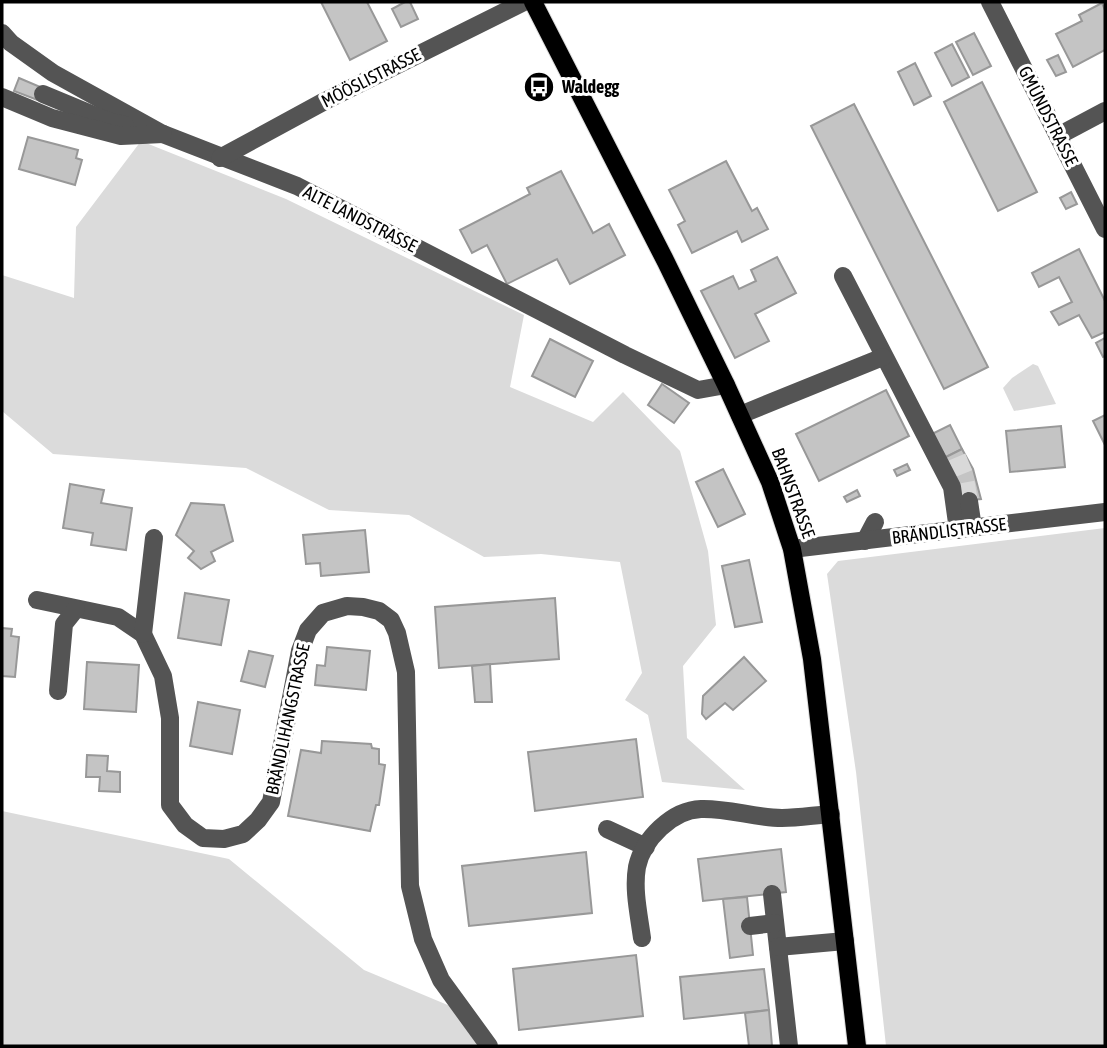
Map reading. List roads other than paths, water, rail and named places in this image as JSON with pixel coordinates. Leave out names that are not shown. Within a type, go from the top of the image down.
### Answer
[{"type":"main road","name":"BAHNSTRASSE","points":[[533,2],[726,385],[770,482],[792,549],[812,659],[857,1046]]},
{"type":"street","name":"MÖÖSLISTRASSE","points":[[220,158],[323,102],[524,2]]},
{"type":"street","name":"GMÜNDSTRASSE","points":[[990,2],[1105,229]]},
{"type":"street","name":"ALTE LANDSTRASSE","points":[[2,33],[52,74],[163,134],[297,187],[698,390],[726,385]]},
{"type":"street","points":[[43,94],[108,121],[163,134]]},
{"type":"street","points":[[2,97],[52,118],[121,136],[163,134]]},
{"type":"street","points":[[1058,136],[1105,111]]},
{"type":"street","points":[[843,276],[952,487],[966,529]]},
{"type":"street","points":[[740,415],[883,357]]},
{"type":"street","points":[[966,529],[970,501]]},
{"type":"street","name":"BRÄNDLISTRASSE","points":[[792,549],[1105,512]]},
{"type":"street","points":[[865,541],[876,522]]},
{"type":"street","points":[[37,600],[118,617],[143,634],[154,538]]},
{"type":"street","name":"BRÄNDLIHANGSTRASSE","points":[[143,634],[165,686],[170,718],[170,806],[185,825],[202,838],[224,839],[243,834],[271,802],[293,678],[308,630],[323,613],[346,606],[379,611],[391,621],[402,646],[406,672],[410,886],[423,939],[441,979],[489,1046]]},
{"type":"street","points":[[58,691],[64,624],[76,609]]},
{"type":"street","points":[[642,938],[636,893],[637,866],[658,829],[675,817],[700,809],[781,818],[831,814]]},
{"type":"street","points":[[607,829],[646,847]]},
{"type":"street","points":[[772,894],[778,947],[774,989],[783,1038]]},
{"type":"street","points":[[750,926],[775,923]]},
{"type":"street","points":[[778,947],[845,941]]},
{"type":"tunnel","points":[[957,457],[964,474],[969,501]]},
{"type":"place","name":"Waldegg","points":[[539,87]]}]
